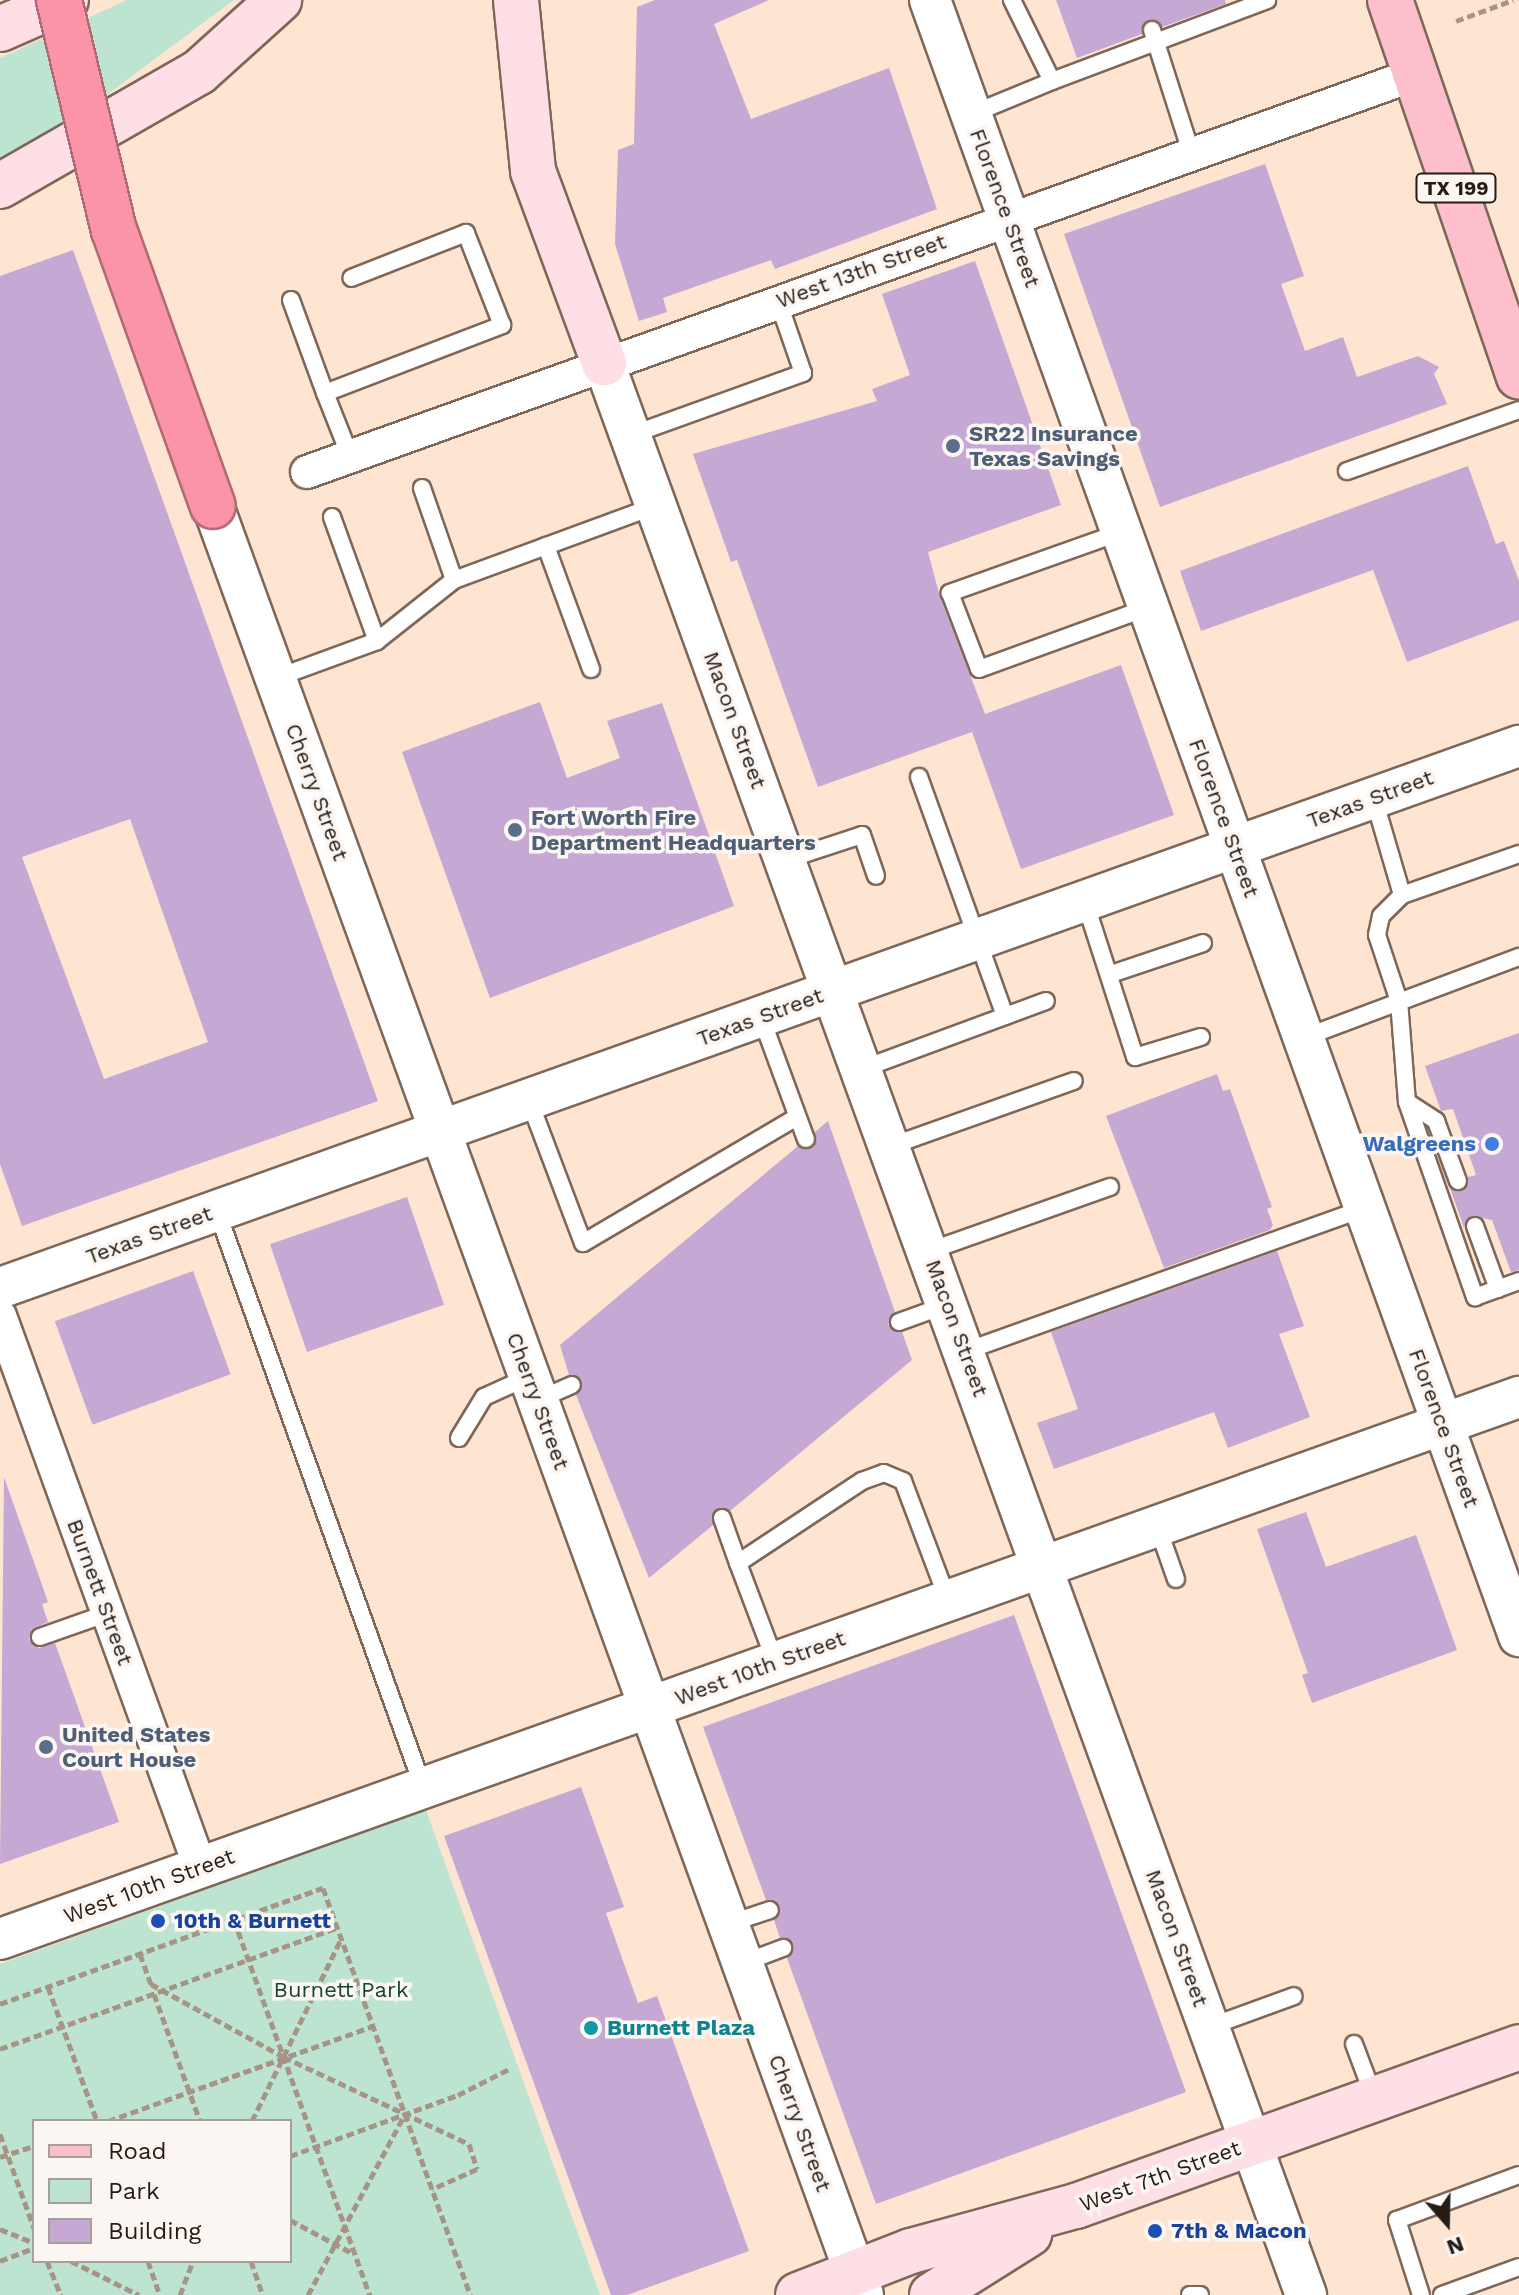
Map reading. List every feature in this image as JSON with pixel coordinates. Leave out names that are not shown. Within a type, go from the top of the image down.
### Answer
[{"type":"highway","points":[[59,0],[114,230],[213,506]]},
{"type":"main road","points":[[0,29],[66,0]]},
{"type":"main road","points":[[0,186],[199,72],[279,0]]},
{"type":"main road","points":[[516,0],[533,171],[604,363]]},
{"type":"main road","name":"TX 199","points":[[1390,0],[1519,377]]},
{"type":"main road","name":"West 7th Street","points":[[798,2295],[859,2284],[911,2251],[1076,2206],[1519,2047]]},
{"type":"main road","points":[[932,2295],[1076,2206]]},
{"type":"street","name":"Florence Street","points":[[930,0],[1519,1636]]},
{"type":"street","name":"West 13th Street","points":[[307,472],[1416,74]]},
{"type":"street","name":"Macon Street","points":[[604,363],[966,1351],[1306,2295]]},
{"type":"street","name":"Cherry Street","points":[[213,506],[441,1131],[547,1387],[650,1708],[859,2284]]},
{"type":"street","name":"Texas Street","points":[[0,1288],[1519,746]]},
{"type":"street","name":"Burnett Street","points":[[0,1316],[200,1867]]},
{"type":"street","name":"West 10th Street","points":[[0,1939],[1519,1397]]},
{"type":"lane","points":[[1012,0],[1052,81]]},
{"type":"lane","points":[[971,114],[1052,81],[1114,51],[1216,13],[1267,0]]},
{"type":"lane","points":[[1154,36],[1192,155]]},
{"type":"lane","points":[[325,393],[502,325],[466,233],[351,278]]},
{"type":"lane","points":[[291,300],[350,456]]},
{"type":"lane","points":[[631,435],[803,373],[778,301]]},
{"type":"lane","points":[[1347,471],[1519,410]]},
{"type":"lane","points":[[422,488],[454,580]]},
{"type":"lane","points":[[276,678],[377,641],[454,580],[656,506]]},
{"type":"lane","points":[[332,517],[377,641]]},
{"type":"lane","points":[[1121,532],[950,593],[979,669],[1148,607]]},
{"type":"lane","points":[[546,546],[591,669]]},
{"type":"lane","points":[[919,777],[1005,1016]]},
{"type":"lane","points":[[1374,798],[1402,895]]},
{"type":"lane","points":[[786,860],[862,835],[876,876]]},
{"type":"lane","points":[[1519,854],[1402,895],[1381,916],[1377,935],[1399,1001],[1407,1102],[1475,1297],[1519,1281]]},
{"type":"lane","points":[[1084,901],[1111,974],[1135,1057],[1201,1037]]},
{"type":"lane","points":[[1111,974],[1203,943]]},
{"type":"lane","points":[[1303,1038],[1519,957]]},
{"type":"lane","points":[[862,1069],[1046,1001]]},
{"type":"lane","points":[[761,1017],[806,1139]]},
{"type":"lane","points":[[891,1146],[1074,1081]]},
{"type":"lane","points":[[529,1100],[583,1243],[797,1117]]},
{"type":"lane","points":[[1407,1102],[1436,1121],[1458,1181]]},
{"type":"lane","points":[[929,1251],[1110,1187]]},
{"type":"lane","points":[[966,1351],[1365,1208]]},
{"type":"lane","points":[[217,1211],[423,1788]]},
{"type":"lane","points":[[1475,1226],[1498,1289]]},
{"type":"lane","points":[[899,1322],[948,1304]]},
{"type":"lane","points":[[459,1438],[484,1397],[547,1387]]},
{"type":"lane","points":[[738,1563],[862,1481],[884,1473],[903,1481],[948,1601]]},
{"type":"lane","points":[[722,1518],[775,1663]]},
{"type":"lane","points":[[1157,1526],[1176,1579]]},
{"type":"lane","points":[[40,1637],[108,1613]]},
{"type":"lane","points":[[728,1924],[770,1910]]},
{"type":"lane","points":[[742,1963],[783,1948]]},
{"type":"lane","points":[[1209,2027],[1294,1996]]},
{"type":"lane","points":[[1354,2044],[1374,2099]]},
{"type":"lane","points":[[1421,2295],[1397,2220],[1519,2175]]},
{"type":"lane","points":[[1442,2295],[1519,2267]]},
{"type":"lane","points":[[1190,2295],[1200,2295]]},
{"type":"path","points":[[1456,21],[1513,0]]},
{"type":"path","points":[[0,2004],[323,1888],[470,2295]]},
{"type":"path","points":[[234,1920],[370,2295]]},
{"type":"path","points":[[0,2049],[337,1928]]},
{"type":"path","points":[[253,2119],[341,1939]]},
{"type":"path","points":[[140,1954],[199,2119]]},
{"type":"path","points":[[151,1984],[284,2057],[469,2144],[477,2169],[432,2189]]},
{"type":"path","points":[[48,1987],[96,2119]]},
{"type":"path","points":[[114,2119],[373,2026]]},
{"type":"path","points":[[292,2155],[405,2115],[509,2069]]},
{"type":"path","points":[[308,2295],[405,2115]]},
{"type":"path","points":[[0,2134],[32,2222]]},
{"type":"path","points":[[0,2154],[8,2155],[32,2147]]},
{"type":"path","points":[[292,2221],[355,2254]]},
{"type":"path","points":[[0,2229],[32,2245]]},
{"type":"path","points":[[0,2261],[32,2247]]},
{"type":"path","points":[[48,2263],[61,2295]]},
{"type":"path","points":[[75,2263],[139,2295]]},
{"type":"path","points":[[149,2263],[160,2295]]},
{"type":"path","points":[[180,2295],[192,2263]]},
{"type":"path","points":[[252,2263],[263,2295]]},
{"type":"green space","points":[[127,0],[234,0],[57,132],[0,161],[0,58]]},
{"type":"green space","name":"Burnett Park","points":[[426,1810],[600,2295],[0,2295],[0,1964]]},
{"type":"building","points":[[655,0],[769,0],[714,24],[751,119],[889,68],[937,209],[775,269],[771,260],[663,298],[667,312],[639,321],[615,244],[618,150],[634,144],[637,7]]},
{"type":"building","points":[[1056,0],[1225,0],[1226,4],[1162,27],[1148,20],[1142,34],[1077,58]]},
{"type":"building","points":[[1265,164],[1304,276],[1281,284],[1305,351],[1343,337],[1357,377],[1418,356],[1439,367],[1434,374],[1447,404],[1160,507],[1064,234]]},
{"type":"building","points":[[73,250],[378,1101],[22,1226],[0,1164],[0,276]],"holes":[[[130,819],[208,1042],[104,1079],[22,857]]]},
{"type":"building","points":[[975,261],[1061,505],[928,552],[940,597],[985,714],[1121,665],[1174,815],[1021,869],[972,732],[818,787],[737,560],[731,562],[693,454],[877,401],[872,389],[910,375],[882,294]]},
{"type":"building","points":[[1468,466],[1496,544],[1504,541],[1519,581],[1519,620],[1407,662],[1373,570],[1201,631],[1180,571]]},
{"type":"building","name":"Fort Worth Fire Department Headquarters","points":[[540,702],[567,778],[620,758],[607,721],[662,703],[734,906],[490,998],[402,752]]},
{"type":"building","name":"Walgreens","points":[[1519,1033],[1519,1270],[1511,1272],[1492,1220],[1472,1216],[1464,1228],[1450,1188],[1462,1191],[1468,1177],[1476,1175],[1453,1109],[1441,1111],[1425,1066]]},
{"type":"building","points":[[1217,1074],[1223,1091],[1230,1089],[1272,1207],[1267,1209],[1273,1225],[1270,1230],[1164,1268],[1106,1116]]},
{"type":"building","points":[[828,1121],[895,1312],[888,1325],[902,1332],[912,1360],[730,1511],[714,1510],[713,1525],[649,1578],[576,1395],[582,1381],[569,1375],[560,1345],[798,1146],[814,1147],[815,1132]]},
{"type":"building","points":[[407,1197],[444,1305],[307,1352],[270,1244]]},
{"type":"building","points":[[1277,1251],[1304,1326],[1279,1334],[1310,1417],[1228,1448],[1214,1412],[1054,1469],[1037,1423],[1078,1409],[1051,1332]]},
{"type":"building","points":[[193,1271],[231,1374],[92,1425],[55,1321]]},
{"type":"building","name":"United States Court House","points":[[4,1477],[48,1602],[42,1604],[48,1622],[32,1629],[29,1640],[39,1648],[55,1643],[119,1822],[0,1864]]},
{"type":"building","points":[[1306,1512],[1326,1567],[1416,1535],[1457,1650],[1312,1703],[1302,1675],[1308,1673],[1257,1529]]},
{"type":"building","points":[[1014,1615],[1186,2092],[876,2204],[787,1958],[793,1945],[780,1938],[774,1920],[780,1906],[766,1900],[703,1727]]},
{"type":"building","name":"Burnett Plaza","points":[[581,1787],[624,1907],[606,1913],[638,2003],[657,1996],[749,2251],[627,2295],[611,2295],[444,1836]]},
{"type":"place","name":"SR22 Insurance Texas Savings","points":[[953,446]]},
{"type":"place","name":"Fort Worth Fire Department Headquarters","points":[[515,830]]},
{"type":"place","name":"Walgreens","points":[[1492,1144]]},
{"type":"place","name":"United States Court House","points":[[46,1747]]},
{"type":"place","name":"10th & Burnett","points":[[158,1921]]},
{"type":"place","name":"Burnett Plaza","points":[[591,2028]]},
{"type":"place","name":"7th & Macon","points":[[1155,2231]]}]
